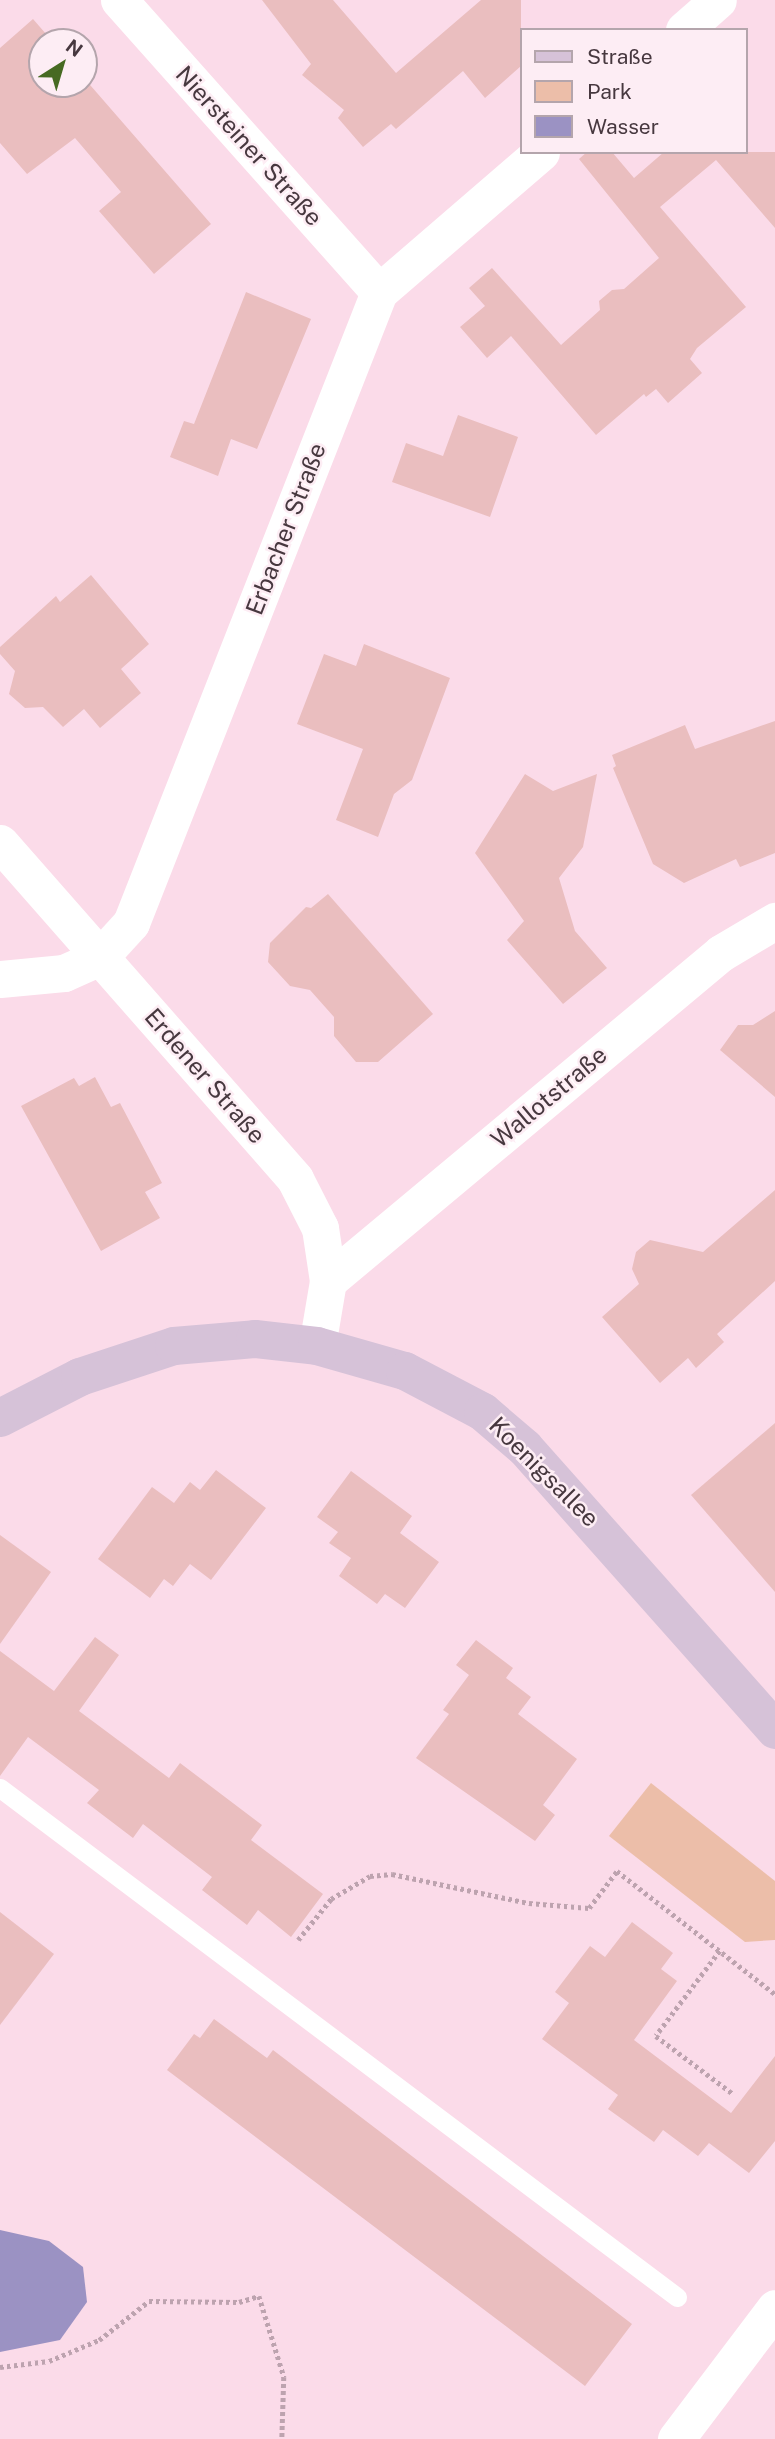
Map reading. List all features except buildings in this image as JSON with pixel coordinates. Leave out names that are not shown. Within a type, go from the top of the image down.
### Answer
[{"type":"main road","name":"Koenigsallee","points":[[0,1418],[80,1377],[174,1346],[255,1339],[317,1346],[404,1371],[483,1412],[515,1439],[564,1487],[775,1730]]},
{"type":"street","name":"Niersteiner Straße","points":[[120,0],[379,292]]},
{"type":"street","points":[[686,28],[718,0]]},
{"type":"street","name":"Erbacher Straße","points":[[100,957],[131,923],[145,892],[379,292],[539,154]]},
{"type":"street","name":"Erdener Straße","points":[[0,843],[295,1179],[320,1228],[328,1281],[317,1346]]},
{"type":"street","name":"Wallotstraße","points":[[328,1281],[721,953],[775,921]]},
{"type":"street","points":[[0,979],[64,973],[100,957]]},
{"type":"street","points":[[676,2439],[775,2308]]},
{"type":"lane","points":[[0,1788],[677,2297]]},
{"type":"path","points":[[298,1940],[331,1899],[370,1876],[392,1874],[529,1903],[589,1908],[617,1871],[775,1994]]},
{"type":"path","points":[[720,1951],[656,2036],[732,2093]]},
{"type":"path","points":[[0,2367],[49,2361],[87,2345],[149,2301],[239,2302],[259,2296],[284,2378],[282,2439]]},
{"type":"green space","points":[[651,1783],[775,1881],[775,1940],[745,1942],[609,1836]]},
{"type":"water","points":[[0,2230],[49,2241],[83,2267],[87,2302],[60,2340],[0,2352]]}]
